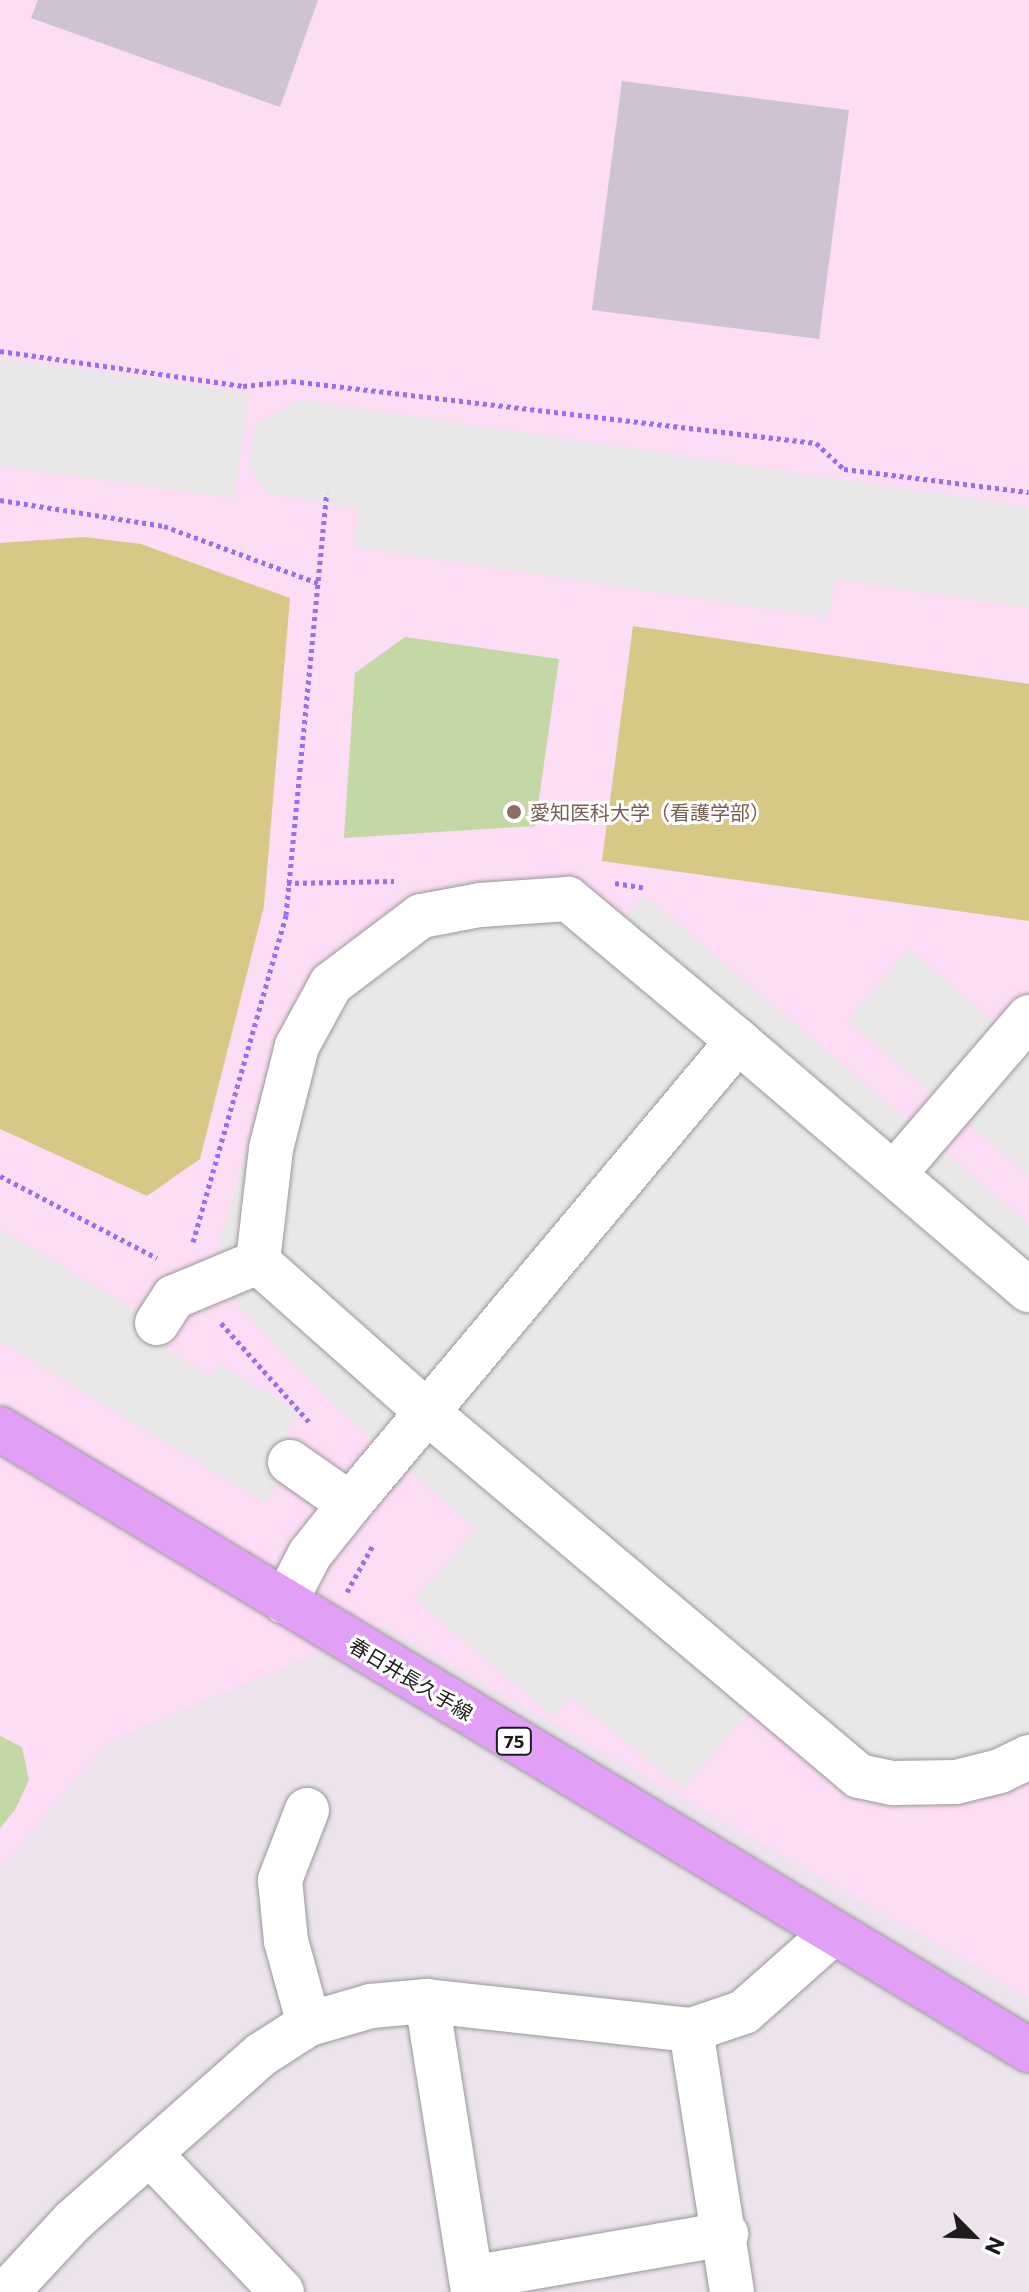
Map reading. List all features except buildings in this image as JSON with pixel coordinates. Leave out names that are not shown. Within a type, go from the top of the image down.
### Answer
[{"type":"main road","name":"春日井長久手線","points":[[0,1429],[832,1934],[1029,2050]]},
{"type":"street","points":[[258,1262],[271,1149],[297,1046],[331,984],[421,916],[480,905],[568,899],[1029,1290]]},
{"type":"street","points":[[894,1174],[1029,1017]]},
{"type":"street","points":[[285,1602],[310,1554],[350,1504],[738,1041]]},
{"type":"street","points":[[157,1323],[174,1297],[258,1262]]},
{"type":"street","points":[[258,1262],[427,1412],[859,1776],[893,1783],[956,1782],[1000,1771],[1029,1757]]},
{"type":"street","points":[[290,1462],[350,1504]]},
{"type":"street","points":[[307,1810],[280,1880],[286,1941],[309,2024]]},
{"type":"street","points":[[7,2292],[73,2221],[152,2156],[262,2054],[309,2024],[371,2006],[427,2001],[655,2030],[691,2030],[744,2012],[832,1934]]},
{"type":"street","points":[[427,2001],[472,2285],[726,2234]]},
{"type":"street","points":[[691,2030],[726,2234],[732,2292]]},
{"type":"street","points":[[152,2156],[282,2292]]},
{"type":"path","points":[[0,351],[243,386],[292,381],[816,443],[844,469],[1029,492]]},
{"type":"path","points":[[0,500],[164,526],[318,583]]},
{"type":"path","points":[[0,1176],[160,1259]]},
{"type":"shaded area","name":"愛知医科大学（看護学部）","points":[[0,0],[1029,0],[1029,1997],[383,1625],[106,1743],[0,1868]]},
{"type":"shaded area","points":[[0,358],[249,393],[234,498],[0,466]]},
{"type":"shaded area","points":[[300,400],[1029,507],[1029,608],[835,579],[828,618],[356,547],[359,509],[267,493],[248,465],[256,423]]},
{"type":"shaded area","points":[[84,537],[141,544],[290,598],[264,906],[200,1159],[147,1196],[0,1129],[0,543]]},
{"type":"shaded area","points":[[633,626],[1029,684],[1029,921],[602,861]]},
{"type":"shaded area","points":[[405,637],[559,659],[535,826],[344,838],[355,673]]},
{"type":"shaded area","points":[[644,895],[1029,1224],[1029,1774],[946,1800],[750,1711],[683,1789],[571,1697],[553,1716],[415,1599],[476,1529],[336,1407],[232,1299],[218,1248],[269,1070],[322,964],[410,902],[622,921]]},
{"type":"shaded area","points":[[909,949],[1029,1053],[1029,1176],[847,1020]]},
{"type":"shaded area","points":[[0,1229],[171,1332],[166,1348],[210,1377],[218,1364],[298,1411],[286,1435],[301,1445],[265,1503],[0,1341]]},
{"type":"shaded area","points":[[0,1736],[22,1747],[29,1780],[15,1810],[0,1828]]},
{"type":"place","name":"愛知医科大学（看護学部）","points":[[514,812]]}]
